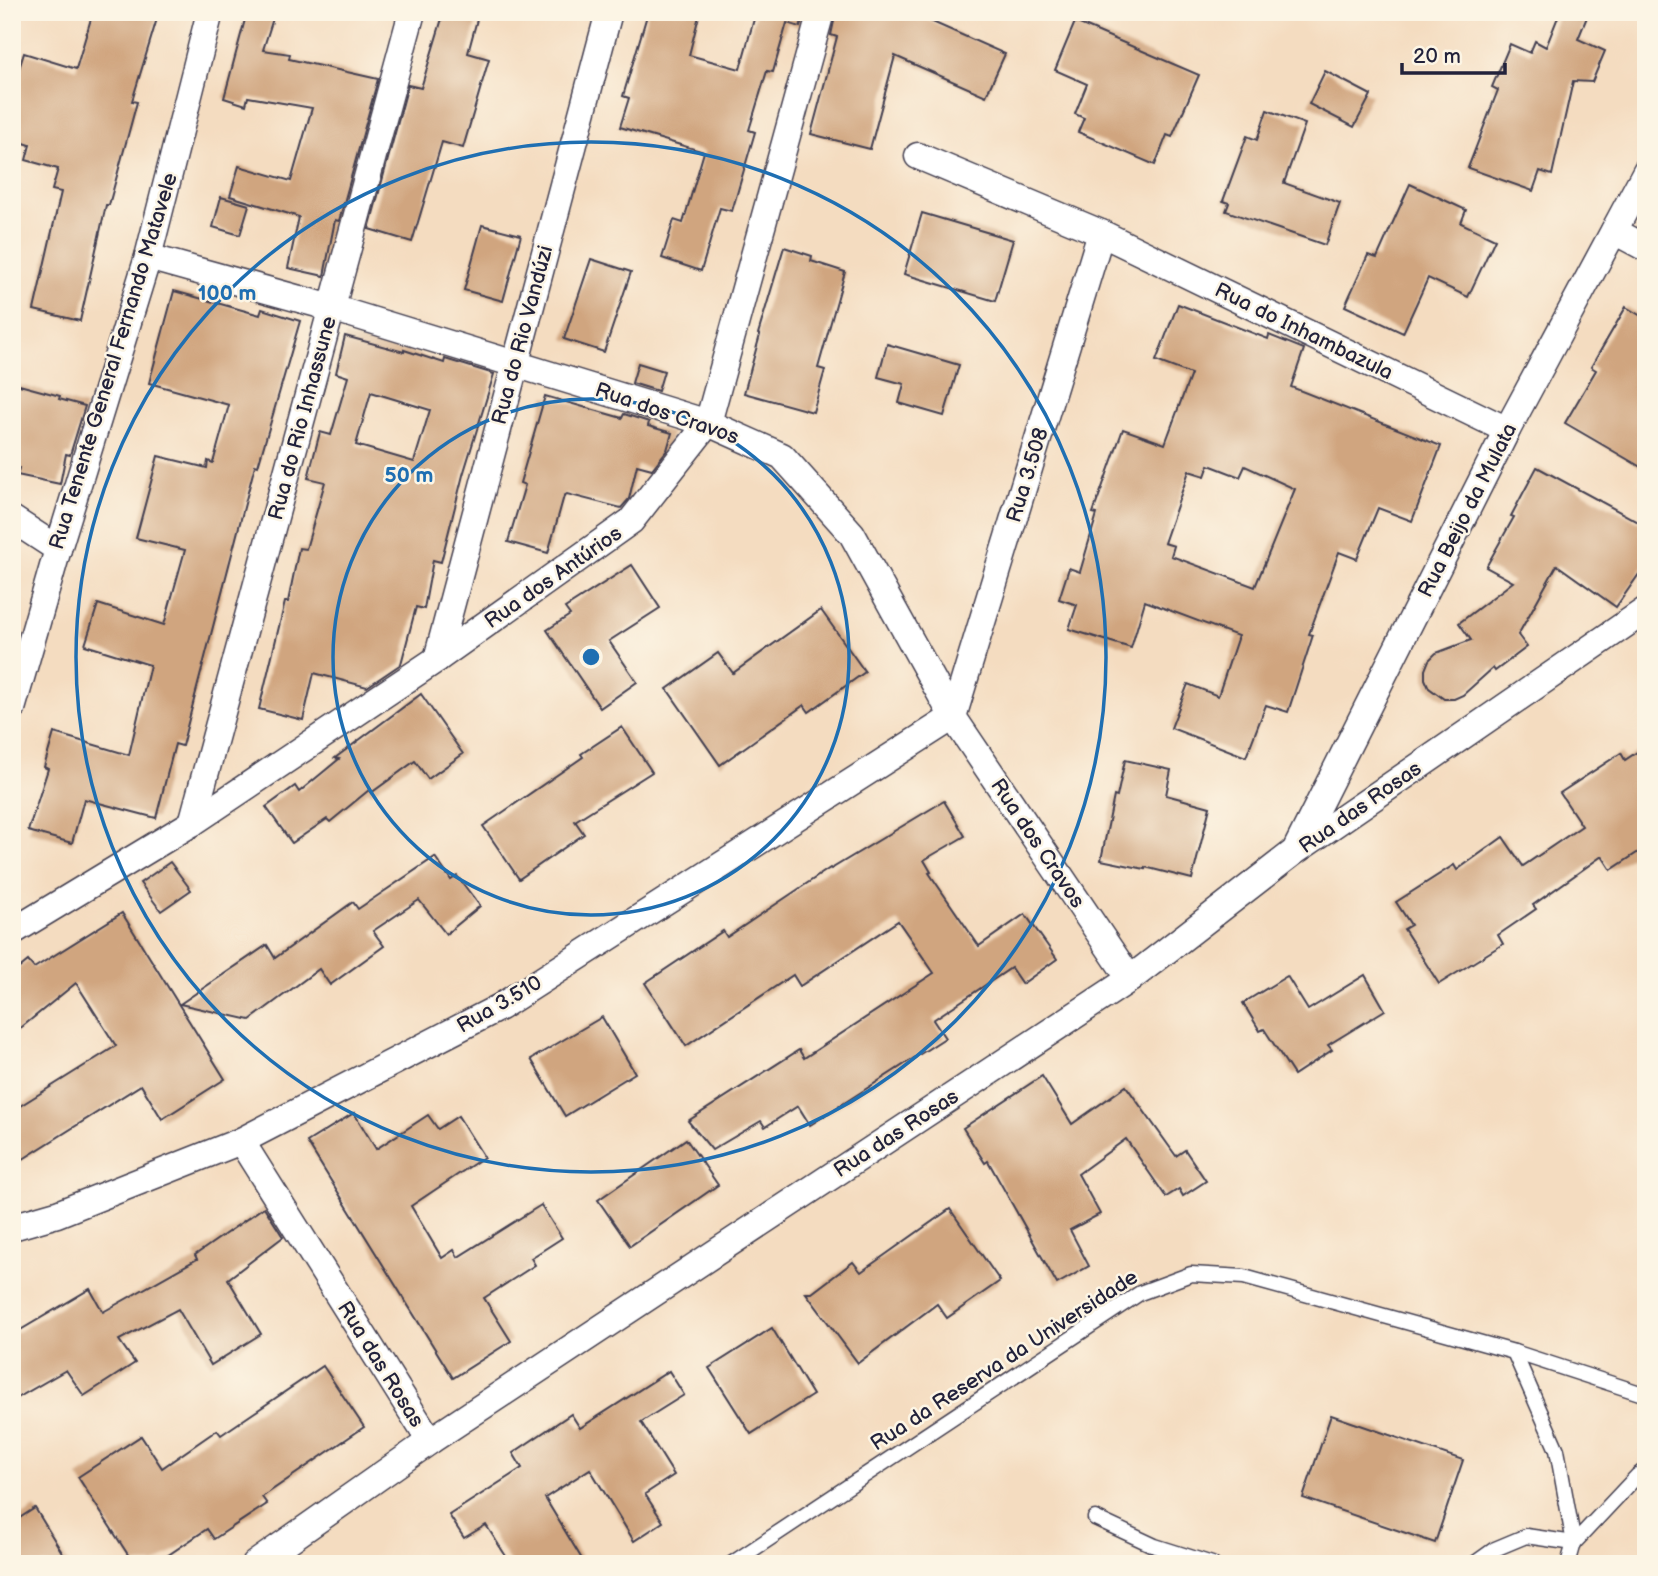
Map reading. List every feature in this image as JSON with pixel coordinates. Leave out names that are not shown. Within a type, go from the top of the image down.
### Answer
[{"type":"street","name":"Rua Tenente General Fernando Matavele","points":[[12,709],[148,257],[210,12]]},
{"type":"street","name":"Rua do Rio Inhassune","points":[[192,823],[412,12]]},
{"type":"street","name":"Rua do Rio Vandúzi","points":[[437,659],[609,12]]},
{"type":"street","name":"Rua dos Antúrios","points":[[12,932],[192,823],[437,659],[631,521],[708,423],[821,12]]},
{"type":"street","name":"Rua do Inhambazula","points":[[918,156],[1101,233],[1507,430]]},
{"type":"street","name":"Rua Beijo da Mulata","points":[[1294,852],[1507,430],[1646,171]]},
{"type":"street","points":[[1614,231],[1646,248]]},
{"type":"street","name":"Rua 3.508","points":[[953,717],[1101,233]]},
{"type":"street","name":"Rua dos Cravos","points":[[148,257],[331,308],[708,423],[782,456],[852,534],[953,717],[1130,979]]},
{"type":"street","points":[[12,519],[58,549]]},
{"type":"street","name":"Rua das Rosas","points":[[241,1141],[430,1441],[1130,979],[1294,852],[1646,610]]},
{"type":"street","name":"Rua 3.510","points":[[12,1227],[57,1214],[241,1141],[500,1007],[953,717]]},
{"type":"street","points":[[255,1564],[430,1441]]},
{"type":"lane","name":"Rua da Reserva da Universidade","points":[[731,1564],[1140,1293],[1191,1274],[1244,1277],[1514,1352],[1646,1395]]},
{"type":"lane","points":[[1514,1352],[1557,1450],[1574,1543],[1568,1564]]},
{"type":"lane","points":[[1574,1543],[1646,1469]]},
{"type":"lane","points":[[1095,1518],[1155,1546],[1212,1564]]},
{"type":"lane","points":[[1474,1564],[1495,1549],[1526,1536],[1574,1543]]},
{"type":"building","points":[[93,12],[159,12],[132,101],[137,102],[109,205],[106,205],[80,321],[34,310],[61,192],[52,190],[58,169],[26,160],[30,145],[12,139],[12,91],[24,53],[76,69]]},
{"type":"building","points":[[247,12],[275,12],[263,50],[290,54],[289,59],[378,79],[339,221],[335,220],[324,276],[288,268],[299,217],[230,196],[239,166],[291,181],[312,108],[248,97],[246,105],[224,98]]},
{"type":"building","points":[[444,12],[479,12],[468,53],[489,59],[463,148],[442,142],[412,242],[369,229],[408,85],[421,88]]},
{"type":"building","points":[[648,12],[700,12],[689,55],[740,69],[756,12],[805,12],[800,27],[787,23],[773,72],[767,71],[749,130],[755,132],[732,211],[720,208],[701,271],[662,258],[674,220],[683,223],[704,152],[620,127],[629,98],[623,96]]},
{"type":"building","points":[[836,12],[910,12],[1005,54],[986,96],[895,56],[870,149],[811,134],[837,37],[831,35]]},
{"type":"building","points":[[1560,12],[1589,12],[1578,39],[1605,51],[1592,82],[1573,81],[1552,175],[1540,171],[1533,191],[1468,168],[1498,90],[1492,87],[1510,44],[1530,53],[1535,41],[1546,47]]},
{"type":"building","points":[[1075,22],[1199,75],[1172,137],[1167,135],[1155,165],[1078,132],[1084,118],[1075,114],[1087,84],[1055,70]]},
{"type":"building","points":[[1325,71],[1371,95],[1354,127],[1309,104]]},
{"type":"building","points":[[1267,110],[1305,124],[1284,183],[1340,203],[1325,245],[1226,211],[1229,203],[1223,201],[1247,136],[1257,140]]},
{"type":"building","points":[[1410,184],[1466,210],[1461,223],[1495,239],[1468,297],[1428,278],[1403,333],[1345,306],[1368,255],[1377,258]]},
{"type":"building","points":[[221,197],[249,205],[240,235],[213,227]]},
{"type":"building","points":[[922,213],[1013,240],[995,301],[904,274]]},
{"type":"building","points":[[482,225],[521,235],[503,301],[464,290]]},
{"type":"building","points":[[784,247],[812,256],[811,261],[845,272],[818,368],[825,370],[813,412],[744,393]]},
{"type":"building","points":[[591,259],[631,272],[604,352],[564,339]]},
{"type":"building","points":[[174,291],[260,315],[262,309],[300,321],[258,466],[255,465],[182,746],[175,744],[156,818],[84,799],[72,843],[28,831],[48,769],[44,767],[54,733],[129,755],[150,665],[85,645],[98,604],[164,625],[185,550],[136,538],[158,456],[207,468],[208,461],[213,463],[229,405],[149,383]]},
{"type":"building","points":[[1178,304],[1268,339],[1269,335],[1304,349],[1291,387],[1441,446],[1412,521],[1378,508],[1357,559],[1339,552],[1309,634],[1313,635],[1288,712],[1266,705],[1246,757],[1171,728],[1188,684],[1218,696],[1238,636],[1145,601],[1131,648],[1069,629],[1077,605],[1059,599],[1069,568],[1080,572],[1097,514],[1093,513],[1123,429],[1165,444],[1191,374],[1156,361]],"holes":[[[1209,465],[1240,477],[1245,466],[1295,489],[1255,587],[1171,556],[1174,546],[1164,543],[1189,471],[1205,476]]]},
{"type":"building","points":[[1626,307],[1646,319],[1646,470],[1565,423],[1596,370],[1591,367]]},
{"type":"building","points":[[345,336],[444,363],[445,359],[494,374],[463,475],[441,562],[433,560],[424,609],[416,607],[401,664],[367,687],[314,673],[303,720],[259,709],[285,602],[288,602],[299,548],[306,549],[325,482],[308,478],[320,432],[331,435],[348,377],[336,373]],"holes":[[[371,392],[430,410],[414,462],[356,445]]]},
{"type":"building","points":[[887,344],[959,365],[944,416],[899,403],[904,384],[878,377]]},
{"type":"building","points":[[638,363],[664,371],[658,391],[632,383]]},
{"type":"building","points":[[12,383],[85,406],[70,455],[66,454],[60,484],[17,475],[19,468],[12,467]]},
{"type":"building","points":[[545,396],[622,418],[624,414],[649,422],[648,426],[672,433],[667,450],[652,469],[637,465],[629,499],[621,508],[567,494],[564,496],[548,553],[508,542],[525,485],[520,483]]},
{"type":"building","points":[[1537,467],[1646,526],[1646,564],[1616,607],[1557,565],[1518,635],[1527,647],[1495,671],[1493,668],[1463,695],[1444,699],[1429,688],[1425,679],[1429,660],[1436,653],[1471,640],[1459,623],[1513,582],[1486,567],[1514,517],[1511,516]]},
{"type":"building","points":[[632,565],[660,608],[609,641],[637,682],[600,708],[547,630],[570,615],[565,608]]},
{"type":"building","points":[[821,610],[865,672],[809,712],[804,705],[720,765],[667,689],[718,653],[733,673]]},
{"type":"building","points":[[421,694],[463,754],[428,779],[415,761],[371,793],[369,790],[330,822],[327,819],[292,843],[266,807],[295,786],[299,792],[339,759],[335,758]]},
{"type":"building","points":[[622,727],[652,772],[575,821],[584,834],[519,879],[483,826]]},
{"type":"building","points":[[1646,746],[1646,847],[1611,870],[1602,856],[1533,905],[1536,909],[1498,935],[1503,944],[1439,984],[1404,929],[1411,925],[1396,902],[1454,865],[1457,870],[1503,837],[1523,866],[1582,826],[1560,793],[1621,753],[1625,760]]},
{"type":"building","points":[[1125,760],[1171,770],[1166,795],[1210,807],[1192,879],[1145,867],[1101,860],[1114,796],[1117,797]]},
{"type":"building","points":[[944,801],[965,836],[924,860],[931,872],[929,873],[979,946],[1025,914],[1057,959],[1022,984],[1011,968],[933,1020],[945,1038],[810,1125],[798,1106],[765,1127],[761,1121],[712,1150],[688,1121],[799,1050],[804,1058],[934,973],[898,921],[800,986],[793,975],[686,1046],[645,983],[723,931],[727,937],[830,868]]},
{"type":"building","points":[[435,857],[451,880],[457,876],[480,906],[446,934],[419,900],[373,931],[384,946],[330,985],[319,969],[250,1020],[180,1004],[267,945],[275,958],[353,902],[358,909]]},
{"type":"building","points":[[170,862],[191,890],[161,911],[140,883]]},
{"type":"building","points":[[122,913],[225,1079],[162,1119],[141,1085],[12,1166],[12,1111],[116,1046],[76,983],[12,1035],[12,974],[28,961],[34,968]]},
{"type":"building","points":[[1365,975],[1385,1010],[1328,1045],[1332,1050],[1294,1075],[1264,1029],[1260,1031],[1243,1003],[1287,976],[1308,1010]]},
{"type":"building","points":[[602,1017],[635,1073],[565,1116],[531,1059]]},
{"type":"building","points":[[1042,1076],[1072,1124],[1126,1086],[1176,1156],[1185,1150],[1206,1181],[1183,1196],[1179,1189],[1166,1197],[1126,1139],[1078,1174],[1100,1214],[1070,1230],[1089,1266],[1057,1284],[988,1161],[985,1163],[963,1128]]},
{"type":"building","points":[[354,1113],[376,1149],[428,1115],[438,1129],[458,1116],[484,1157],[411,1206],[442,1258],[454,1250],[458,1257],[541,1205],[562,1238],[531,1258],[535,1265],[484,1298],[511,1341],[453,1378],[307,1142]]},
{"type":"building","points":[[686,1139],[718,1185],[630,1246],[598,1200]]},
{"type":"building","points":[[264,1207],[283,1237],[228,1279],[261,1334],[211,1365],[178,1309],[119,1340],[135,1363],[84,1396],[66,1370],[12,1401],[12,1335],[90,1289],[103,1312],[197,1259],[195,1255]]},
{"type":"building","points":[[950,1209],[1000,1281],[947,1318],[937,1304],[858,1363],[806,1293],[812,1293],[853,1262],[861,1272]]},
{"type":"building","points":[[772,1328],[813,1395],[751,1434],[709,1368]]},
{"type":"building","points":[[323,1366],[364,1427],[262,1497],[267,1504],[214,1539],[207,1529],[155,1564],[134,1564],[78,1477],[141,1436],[162,1468],[217,1430],[221,1435]]},
{"type":"building","points":[[669,1371],[684,1395],[641,1422],[674,1475],[645,1494],[663,1522],[634,1541],[590,1469],[545,1498],[585,1564],[511,1564],[486,1525],[464,1538],[449,1515],[522,1468],[513,1453],[571,1414],[580,1428]]},
{"type":"building","points":[[1331,1415],[1463,1460],[1435,1543],[1303,1498]]},
{"type":"building","points":[[35,1508],[69,1564],[12,1564],[12,1523]]}]
